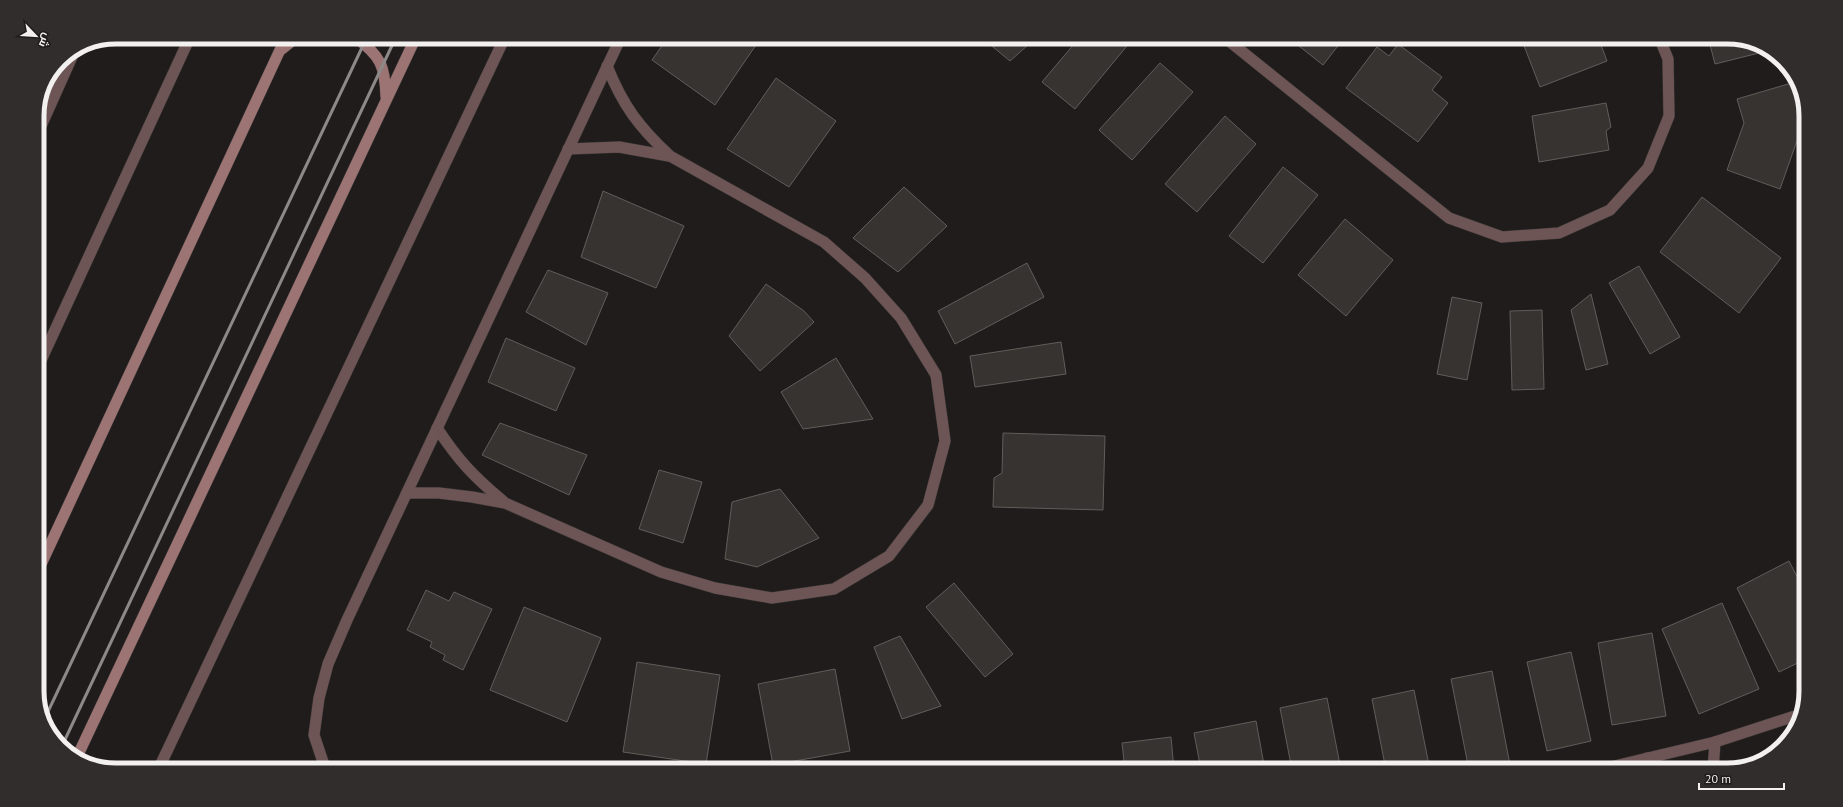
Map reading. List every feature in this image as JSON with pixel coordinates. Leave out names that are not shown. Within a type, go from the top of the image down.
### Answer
[{"type":"main road","points":[[44,558],[282,44]]},
{"type":"main road","points":[[279,51],[288,44]]},
{"type":"main road","points":[[364,44],[372,50],[385,73],[386,100]]},
{"type":"main road","points":[[79,752],[413,44]]},
{"type":"street","points":[[44,354],[187,44]]},
{"type":"street","points":[[161,763],[502,44]]},
{"type":"street","points":[[324,763],[314,735],[318,698],[326,671],[347,620],[618,44]]},
{"type":"street","points":[[1233,44],[1449,218],[1502,236],[1559,233],[1610,210],[1648,168],[1669,116],[1668,59],[1662,44]]},
{"type":"street","points":[[44,119],[70,60]]},
{"type":"street","points":[[407,493],[439,493],[505,503],[661,572],[715,588],[772,598],[834,589],[889,556],[928,505],[945,441],[936,375],[901,318],[865,278],[824,242],[670,156],[649,137],[632,115],[618,92],[607,66]]},
{"type":"street","points":[[568,149],[619,147],[670,156]]},
{"type":"street","points":[[437,428],[460,461],[478,481],[505,503]]},
{"type":"street","points":[[1627,763],[1715,742],[1795,716]]},
{"type":"street","points":[[1714,763],[1715,742]]},
{"type":"street","points":[[1647,758],[1650,763]]},
{"type":"building","points":[[663,44],[757,44],[715,105],[652,60]]},
{"type":"building","points":[[989,44],[1029,44],[1010,61]]},
{"type":"building","points":[[1074,44],[1129,44],[1075,109],[1042,82]]},
{"type":"building","points":[[1301,44],[1340,44],[1323,65],[1299,46]]},
{"type":"building","points":[[1398,44],[1442,77],[1432,90],[1448,103],[1418,142],[1346,88],[1377,47],[1389,56]]},
{"type":"building","points":[[1523,44],[1601,44],[1607,61],[1540,87]]},
{"type":"building","points":[[1710,44],[1741,45],[1755,49],[1761,53],[1715,64]]},
{"type":"building","points":[[1160,63],[1193,92],[1132,160],[1099,130]]},
{"type":"building","points":[[776,78],[836,121],[789,187],[727,149]]},
{"type":"building","points":[[1791,83],[1794,88],[1799,111],[1799,135],[1780,189],[1727,170],[1744,123],[1737,99]]},
{"type":"building","points":[[1606,103],[1611,127],[1606,131],[1609,150],[1539,162],[1532,116]]},
{"type":"building","points":[[1225,116],[1256,144],[1197,212],[1165,184]]},
{"type":"building","points":[[1283,167],[1318,195],[1263,263],[1229,236]]},
{"type":"building","points":[[904,187],[947,226],[898,272],[853,238]]},
{"type":"building","points":[[603,191],[684,226],[656,288],[581,257]]},
{"type":"building","points":[[1702,197],[1781,258],[1739,313],[1660,252]]},
{"type":"building","points":[[1345,219],[1393,260],[1346,316],[1298,275]]},
{"type":"building","points":[[1027,263],[1044,297],[955,344],[938,311]]},
{"type":"building","points":[[1639,266],[1680,337],[1650,354],[1609,283]]},
{"type":"building","points":[[548,270],[608,293],[586,345],[526,312]]},
{"type":"building","points":[[766,284],[804,311],[814,322],[760,371],[729,336]]},
{"type":"building","points":[[1591,294],[1608,364],[1586,370],[1571,310]]},
{"type":"building","points":[[1452,297],[1482,303],[1467,380],[1437,374]]},
{"type":"building","points":[[1542,310],[1544,389],[1512,390],[1510,311]]},
{"type":"building","points":[[506,338],[575,368],[556,411],[488,382]]},
{"type":"building","points":[[1061,342],[1066,374],[975,387],[970,356]]},
{"type":"building","points":[[836,358],[873,419],[803,429],[781,392]]},
{"type":"building","points":[[500,423],[587,455],[569,495],[482,455]]},
{"type":"building","points":[[1003,433],[1105,436],[1103,510],[993,507],[994,478],[1002,473]]},
{"type":"building","points":[[659,470],[702,482],[683,543],[639,529]]},
{"type":"building","points":[[780,489],[819,538],[757,567],[725,559],[732,502]]},
{"type":"building","points":[[1789,561],[1799,580],[1799,662],[1779,672],[1737,588]]},
{"type":"building","points":[[954,583],[1013,654],[985,677],[926,607]]},
{"type":"building","points":[[426,590],[449,601],[454,592],[492,609],[463,670],[443,660],[445,655],[430,647],[432,642],[407,630]]},
{"type":"building","points":[[1722,603],[1759,689],[1699,714],[1662,629]]},
{"type":"building","points":[[524,607],[601,638],[567,722],[490,690]]},
{"type":"building","points":[[1652,633],[1666,716],[1612,725],[1598,643]]},
{"type":"building","points":[[900,636],[941,706],[902,719],[874,647]]},
{"type":"building","points":[[1571,652],[1591,741],[1547,751],[1527,662]]},
{"type":"building","points":[[637,662],[720,675],[706,763],[623,752]]},
{"type":"building","points":[[835,669],[850,751],[784,763],[773,763],[758,684]]},
{"type":"building","points":[[1492,671],[1510,763],[1468,763],[1451,679]]},
{"type":"building","points":[[1414,690],[1429,763],[1385,763],[1372,699]]},
{"type":"building","points":[[1327,698],[1340,763],[1291,763],[1280,708]]},
{"type":"building","points":[[1256,721],[1264,763],[1200,763],[1194,733]]},
{"type":"building","points":[[1171,737],[1173,763],[1124,763],[1122,743]]},
{"type":"railway","points":[[48,713],[364,44]]},
{"type":"railway","points":[[64,741],[393,44]]}]
